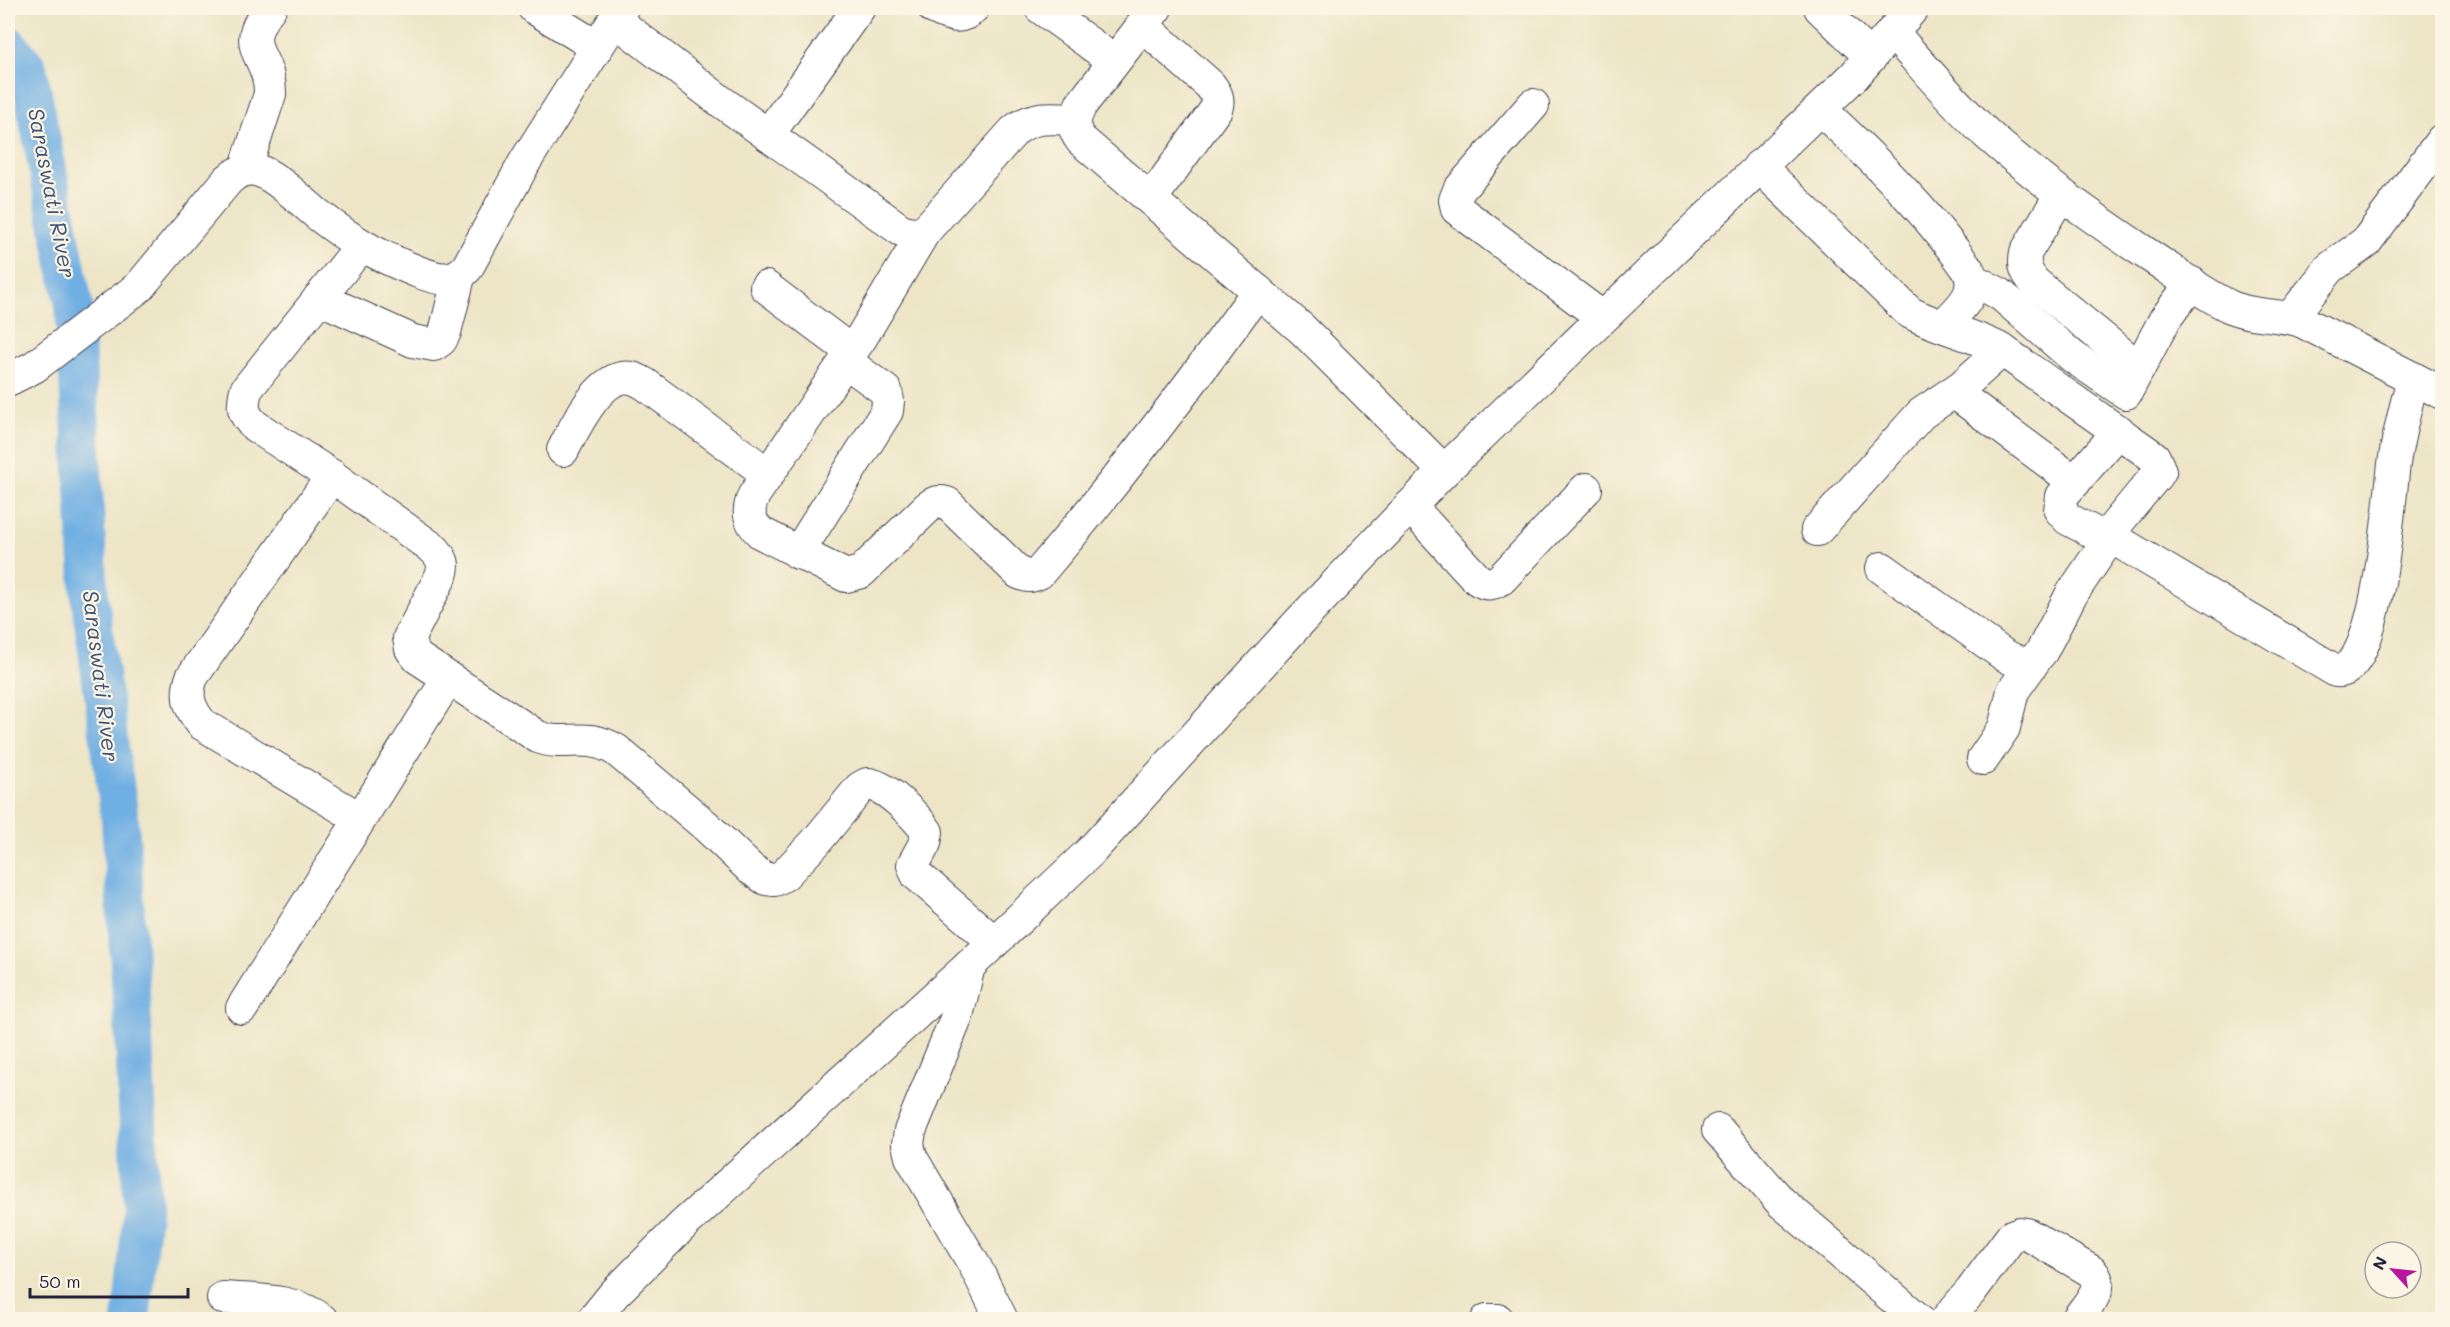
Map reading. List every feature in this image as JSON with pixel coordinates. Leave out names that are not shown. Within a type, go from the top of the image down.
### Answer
[{"type":"street","points":[[245,170],[270,94],[271,85],[254,37],[256,27],[270,8]]},
{"type":"street","points":[[534,8],[597,47]]},
{"type":"street","points":[[768,135],[859,8]]},
{"type":"street","points":[[934,8],[955,16],[962,16],[973,8]]},
{"type":"street","points":[[1041,8],[1114,61]]},
{"type":"street","points":[[1820,8],[1871,57]]},
{"type":"street","points":[[593,1320],[614,1294],[683,1225],[969,966],[1090,852],[1301,620],[1444,471],[1820,109],[1871,57],[1913,8]]},
{"type":"street","points":[[319,298],[413,341],[434,345],[441,340],[446,332],[459,277],[467,268],[526,160],[618,14],[768,135],[901,230],[911,233],[924,232]]},
{"type":"street","points":[[1151,199],[1218,103],[1217,95],[1210,85],[1149,16],[1081,105],[1074,119],[1074,130],[1081,140],[1302,329],[1444,471]]},
{"type":"street","points":[[1892,32],[1975,122],[2061,194],[2108,229],[2235,309],[2291,317],[2442,393]]},
{"type":"street","points":[[1533,105],[1459,190],[1455,200],[1456,209],[1602,317]]},
{"type":"street","points":[[1820,109],[1858,144],[1911,200],[1960,258],[1973,280],[2000,294],[2073,357],[2132,381]]},
{"type":"street","points":[[1074,119],[1037,118],[1022,124],[924,232],[849,357],[754,495],[749,515],[753,525],[761,533],[846,576],[861,572],[927,508],[940,501],[947,503],[1019,573],[1033,576],[1107,493],[1190,386],[1258,291]]},
{"type":"street","points":[[2291,317],[2330,268],[2366,242],[2442,140]]},
{"type":"street","points":[[1759,166],[1894,300],[1909,312],[1924,320],[1977,337],[2002,350],[2154,457],[2160,471],[2122,516],[2071,595],[2035,660],[2013,691],[2004,728],[1983,759]]},
{"type":"street","points":[[21,373],[116,306],[139,287],[228,180],[237,172],[245,170],[264,172],[361,246],[380,256],[433,277],[447,280],[459,277]]},
{"type":"street","points":[[2061,194],[2026,252],[2024,263],[2028,274],[2132,381]]},
{"type":"street","points":[[361,246],[246,390],[242,406],[245,416],[255,426],[332,476],[435,550],[443,559],[444,566],[441,576],[409,639],[411,649],[418,658],[538,737],[546,740],[593,740],[616,750],[765,879],[775,880],[784,875],[815,843],[860,788],[867,784],[880,786],[927,832],[913,865],[917,874],[994,942]]},
{"type":"street","points":[[1943,326],[1972,290],[1973,280]]},
{"type":"street","points":[[2192,283],[2165,319],[2132,381],[2114,428],[2075,482],[2062,496],[2060,510],[2068,519],[2116,540],[2328,667],[2342,672],[2350,668],[2364,642],[2377,597],[2386,543],[2394,462],[2413,378]]},
{"type":"street","points":[[766,287],[886,391],[888,401],[887,411],[798,553]]},
{"type":"street","points":[[1817,531],[1921,414],[1954,392],[2002,350]]},
{"type":"street","points":[[563,450],[579,419],[603,390],[621,378],[633,378],[645,384],[768,474]]},
{"type":"street","points":[[1954,392],[2075,482]]},
{"type":"street","points":[[332,476],[192,677],[187,700],[192,713],[202,724],[359,818]]},
{"type":"street","points":[[1410,506],[1477,579],[1485,584],[1493,584],[1501,579],[1586,489]]},
{"type":"street","points":[[1882,568],[2004,655],[2018,663],[2035,660]]},
{"type":"street","points":[[242,1008],[448,679]]},
{"type":"street","points":[[969,966],[957,1016],[910,1131],[908,1144],[911,1157],[970,1258],[1002,1320]]},
{"type":"street","points":[[1718,1130],[1781,1202],[1919,1320]]},
{"type":"street","points":[[1946,1320],[1971,1291],[2006,1243],[2012,1236],[2020,1233],[2027,1234],[2091,1271],[2097,1277],[2099,1282],[2097,1289],[2077,1320]]},
{"type":"street","points":[[223,1298],[302,1307],[322,1320]]},
{"type":"street","points":[[1487,1320],[1498,1320]]},
{"type":"waterway","name":"Saraswati River","points":[[8,44],[28,68],[74,305],[90,599],[120,820],[134,1041],[142,1210],[131,1320]]}]
